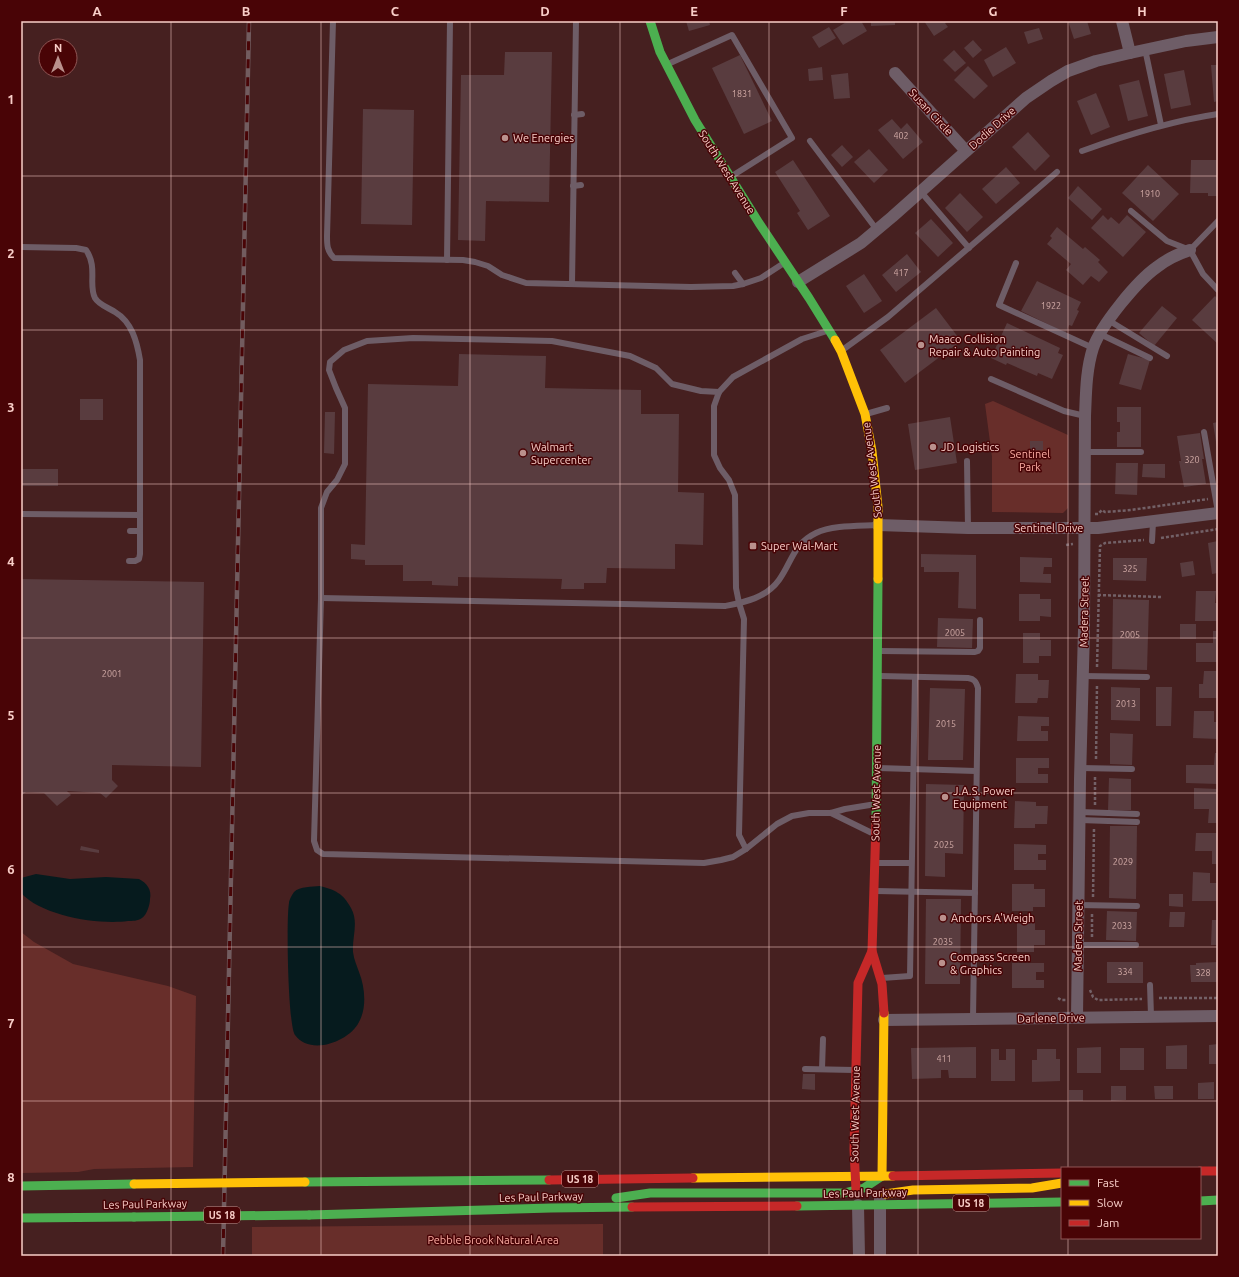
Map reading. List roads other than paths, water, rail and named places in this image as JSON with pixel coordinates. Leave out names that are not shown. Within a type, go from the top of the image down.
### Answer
[{"type":"main road","name":"South West Avenue","points":[[650,21],[660,52],[695,120],[841,351],[865,414],[872,451],[878,507],[877,768],[872,951],[882,984],[884,1020],[882,1176]]},
{"type":"main road","name":"South West Avenue","points":[[858,1206],[855,1176],[858,983],[872,951]]},
{"type":"main road","points":[[1201,1171],[1218,1171]]},
{"type":"main road","name":"Les Paul Parkway","points":[[21,1186],[930,1176],[1061,1173]]},
{"type":"main road","points":[[551,1208],[650,1193],[823,1193],[856,1191],[870,1186],[882,1176]]},
{"type":"main road","points":[[858,1206],[870,1198],[881,1199],[913,1190],[1032,1188],[1061,1183]]},
{"type":"main road","name":"Les Paul Parkway","points":[[881,1199],[1061,1202]]},
{"type":"main road","points":[[1201,1201],[1218,1200]]},
{"type":"main road","name":"Les Paul Parkway","points":[[21,1218],[309,1215],[551,1208],[858,1206]]},
{"type":"street","points":[[1122,21],[1130,53]]},
{"type":"street","name":"Dodie Drive","points":[[798,282],[860,243],[877,230],[1026,98],[1068,71],[1096,61],[1130,53],[1186,41],[1218,37]]},
{"type":"street","name":"Susan Circle","points":[[895,74],[966,151]]},
{"type":"street","name":"Madera Street","points":[[1077,1017],[1085,528],[1085,416],[1086,389],[1089,367],[1093,348],[1108,320],[1147,275],[1166,261],[1190,250]]},
{"type":"street","name":"Sentinel Drive","points":[[878,525],[968,528],[1098,528],[1218,513]]},
{"type":"street","name":"Darlene Drive","points":[[884,1020],[1218,1016]]},
{"type":"street","name":"South West Avenue","points":[[880,1256],[882,1176]]},
{"type":"street","name":"South West Avenue","points":[[858,1206],[859,1256]]},
{"type":"lane","points":[[333,21],[327,248],[334,258],[447,260],[475,262],[488,266],[502,275],[526,284],[716,287],[733,286],[761,278],[784,263]]},
{"type":"lane","points":[[447,260],[450,21]]},
{"type":"lane","points":[[572,284],[576,21]]},
{"type":"lane","points":[[666,65],[732,35],[792,138],[731,177]]},
{"type":"lane","points":[[1145,50],[1161,125]]},
{"type":"lane","points":[[574,115],[582,114]]},
{"type":"lane","points":[[1082,151],[1161,125],[1218,114]]},
{"type":"lane","points":[[810,141],[877,230]]},
{"type":"lane","points":[[574,151],[582,151]]},
{"type":"lane","points":[[841,351],[888,317],[1057,172]]},
{"type":"lane","points":[[573,186],[581,185]]},
{"type":"lane","points":[[921,192],[969,248]]},
{"type":"lane","points":[[1131,211],[1167,241],[1190,250],[1203,274],[1218,290]]},
{"type":"lane","points":[[573,220],[580,220]]},
{"type":"lane","points":[[1190,250],[1218,221]]},
{"type":"lane","points":[[21,247],[76,248],[86,250],[92,264],[94,297],[98,302],[122,317],[131,330],[137,343],[140,360],[139,558],[135,561],[129,561]]},
{"type":"lane","points":[[572,256],[580,256]]},
{"type":"lane","points":[[1016,263],[999,304],[1093,348]]},
{"type":"lane","points":[[735,273],[743,284]]},
{"type":"lane","points":[[1108,320],[1167,356]]},
{"type":"lane","points":[[746,849],[739,835],[744,619],[736,588],[735,495],[729,480],[720,468],[714,455],[714,406],[719,392],[733,377],[802,339],[828,330]]},
{"type":"lane","points":[[1100,334],[1150,358]]},
{"type":"lane","points":[[719,392],[701,391],[672,384],[656,368],[630,356],[552,341],[413,338],[367,341],[344,350],[330,362],[329,370],[345,408],[345,464],[337,480],[327,492],[321,508],[321,598],[314,841],[317,850],[323,854],[704,863],[733,857],[746,849],[768,831],[792,816],[809,813],[831,813],[845,808],[876,804]]},
{"type":"lane","points":[[991,379],[1064,411],[1085,416]]},
{"type":"lane","points":[[865,414],[887,408]]},
{"type":"lane","points":[[1204,432],[1218,513]]},
{"type":"lane","points":[[1085,452],[1141,452]]},
{"type":"lane","points":[[967,461],[964,484],[968,528]]},
{"type":"lane","points":[[21,514],[140,515]]},
{"type":"lane","points":[[1152,540],[1153,522]]},
{"type":"lane","points":[[321,598],[725,606],[755,599],[768,591],[778,580],[796,550],[817,532],[830,528],[878,525]]},
{"type":"lane","points":[[130,530],[140,530]]},
{"type":"lane","points":[[878,651],[918,649],[975,652],[978,651],[980,643],[980,620]]},
{"type":"lane","points":[[878,676],[968,678],[973,679],[977,683],[973,1019]]},
{"type":"lane","points":[[1083,676],[1147,677]]},
{"type":"lane","points":[[880,978],[910,976],[915,677]]},
{"type":"lane","points":[[877,768],[976,771]]},
{"type":"lane","points":[[1080,768],[1132,769]]},
{"type":"lane","points":[[831,813],[876,834]]},
{"type":"lane","points":[[1080,816],[1094,813],[1137,814]]},
{"type":"lane","points":[[1080,816],[1094,821],[1137,822]]},
{"type":"lane","points":[[875,862],[912,863]]},
{"type":"lane","points":[[874,891],[975,893]]},
{"type":"lane","points":[[1078,905],[1137,906]]},
{"type":"lane","points":[[1078,944],[1136,945]]},
{"type":"lane","points":[[1150,985],[1151,1016]]},
{"type":"lane","points":[[822,1069],[823,1039]]},
{"type":"lane","points":[[805,1069],[856,1070]]},
{"type":"water","points":[[36,874],[70,879],[106,877],[139,879],[147,885],[150,890],[149,906],[144,917],[133,921],[102,922],[56,913],[42,908],[30,901],[21,893],[21,878]]},
{"type":"water","points":[[320,886],[330,889],[342,896],[348,903],[353,913],[355,924],[353,952],[363,984],[364,1004],[362,1016],[359,1022],[347,1035],[329,1044],[310,1045],[295,1035],[293,1027],[288,972],[288,913],[289,902],[294,892],[303,888]]},
{"type":"railway","points":[[223,1256],[249,21]]},
{"type":"place","name":"We Energies","points":[[505,138]]},
{"type":"place","name":"Maaco Collision Repair & Auto Painting","points":[[921,345]]},
{"type":"place","name":"JD Logistics","points":[[933,447]]},
{"type":"place","name":"Walmart Supercenter","points":[[523,453]]},
{"type":"place","name":"Super Wal-Mart","points":[[753,546]]},
{"type":"place","name":"J.A.S. Power Equipment","points":[[945,797]]},
{"type":"place","name":"Anchors A'Weigh","points":[[943,918]]},
{"type":"place","name":"Compass Screen & Graphics","points":[[942,963]]},
{"type":"park label","name":"Sentinel Park","points":[[1030,460]]},
{"type":"park label","name":"Pebble Brook Natural Area","points":[[493,1240]]}]
